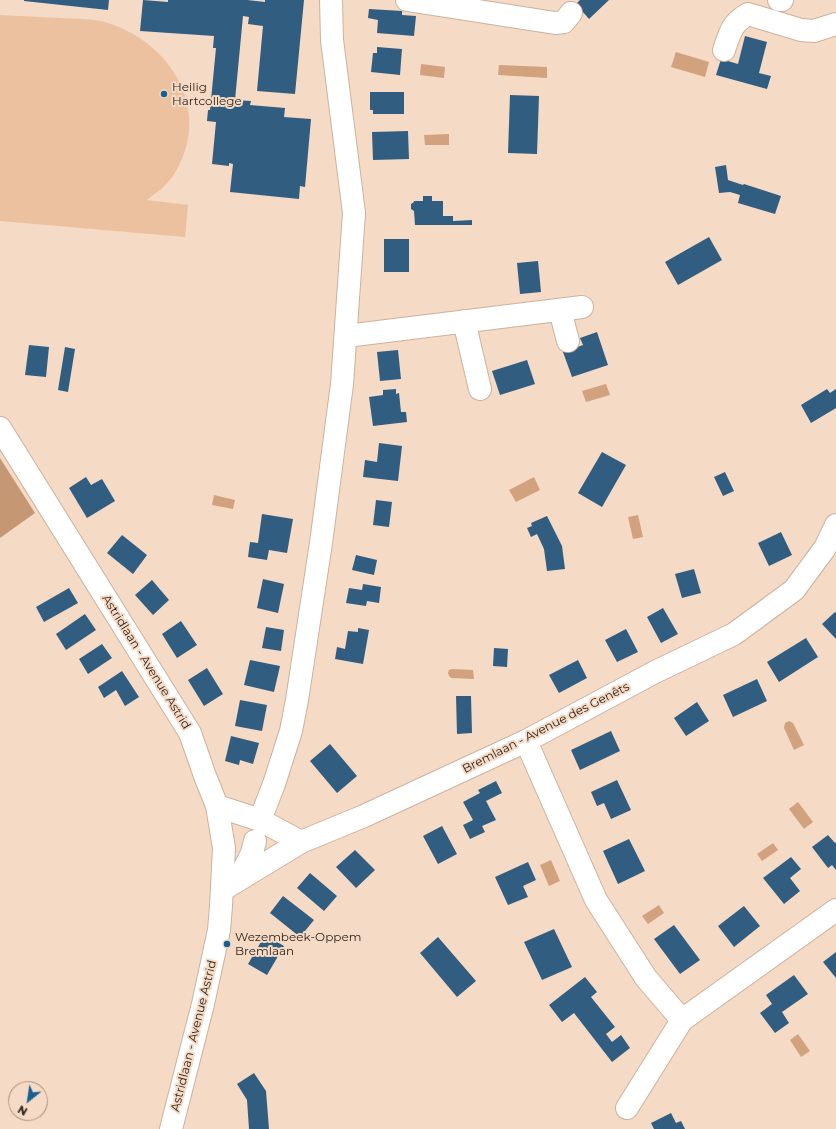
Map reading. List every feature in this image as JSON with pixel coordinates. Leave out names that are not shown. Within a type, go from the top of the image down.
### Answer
[{"type":"street","points":[[230,885],[252,853],[258,830],[291,731],[327,503],[342,384],[354,213],[332,40],[331,0]]},
{"type":"street","points":[[423,1],[555,23],[564,22],[572,13]]},
{"type":"street","points":[[724,50],[732,28],[740,19],[748,14],[801,30],[814,31],[836,24]]},
{"type":"street","points":[[346,336],[582,307]]},
{"type":"street","points":[[560,310],[568,341]]},
{"type":"street","points":[[464,321],[480,389]]},
{"type":"street","name":"Astridlaan - Avenue Astrid","points":[[0,428],[190,733],[204,776],[217,806],[230,885],[222,906],[210,977],[171,1129]]},
{"type":"street","name":"Bremlaan - Avenue des Genêts","points":[[230,885],[301,842],[371,812],[526,741],[655,672],[734,634],[794,590],[825,548],[836,525]]},
{"type":"street","points":[[526,741],[596,900],[646,978],[682,1020]]},
{"type":"street","points":[[217,806],[258,830],[301,842]]},
{"type":"street","points":[[628,1108],[682,1020],[836,910]]},
{"type":"shaded area","points":[[0,15],[86,19],[105,22],[134,34],[153,48],[169,66],[181,85],[188,107],[189,130],[184,153],[173,176],[164,186],[147,200],[188,205],[185,237],[0,221]]},
{"type":"shaded area","points":[[676,52],[709,62],[705,77],[671,67]]},
{"type":"shaded area","points":[[421,64],[445,67],[444,78],[420,75]]},
{"type":"shaded area","points":[[499,65],[547,67],[547,78],[498,75]]},
{"type":"shaded area","points":[[449,134],[449,145],[425,145],[424,135]]},
{"type":"shaded area","points":[[606,384],[610,395],[586,402],[582,391]]},
{"type":"shaded area","points":[[0,458],[35,513],[0,538]]},
{"type":"shaded area","points":[[534,477],[540,490],[516,502],[509,490]]},
{"type":"shaded area","points":[[214,495],[235,500],[233,509],[212,505]]},
{"type":"shaded area","points":[[638,515],[643,537],[633,539],[628,517]]},
{"type":"shaded area","points":[[449,670],[473,670],[474,679],[451,678],[448,673]]},
{"type":"shaded area","points":[[789,721],[793,723],[804,745],[794,750],[784,728],[785,723]]},
{"type":"shaded area","points":[[798,802],[813,822],[804,829],[789,809]]},
{"type":"shaded area","points":[[773,843],[778,850],[762,861],[757,854]]},
{"type":"shaded area","points":[[551,860],[560,881],[549,886],[540,865]]},
{"type":"shaded area","points":[[659,905],[664,913],[648,924],[642,916]]},
{"type":"shaded area","points":[[798,1034],[810,1051],[801,1057],[790,1040]]},
{"type":"building","points":[[24,0],[109,0],[108,10]]},
{"type":"building","points":[[143,0],[168,2],[168,0],[247,0],[265,2],[265,0],[304,0],[295,94],[257,91],[263,26],[248,24],[249,17],[243,16],[235,100],[251,101],[250,105],[285,108],[284,117],[311,119],[305,187],[300,186],[299,199],[230,192],[233,164],[229,163],[229,166],[212,164],[216,122],[207,121],[208,110],[210,110],[216,48],[213,48],[214,36],[140,31]]},
{"type":"building","points":[[580,0],[609,0],[589,19],[576,4]]},
{"type":"building","points":[[369,9],[402,11],[402,15],[416,16],[414,36],[377,33],[378,20],[368,18]]},
{"type":"building","points":[[745,36],[767,42],[759,73],[771,76],[767,89],[716,75],[721,59],[738,64]]},
{"type":"building","points":[[377,47],[402,49],[400,75],[371,72],[373,53],[377,53]]},
{"type":"building","points":[[370,92],[404,92],[404,114],[373,114],[373,110],[370,110]]},
{"type":"building","points":[[510,95],[539,96],[537,154],[508,153]]},
{"type":"building","points":[[408,131],[409,159],[373,160],[372,132]]},
{"type":"building","points":[[726,165],[728,180],[781,196],[775,214],[738,203],[740,195],[730,192],[719,193],[715,167]]},
{"type":"building","points":[[423,196],[432,196],[432,201],[443,201],[443,216],[453,216],[453,221],[472,220],[472,225],[415,225],[414,211],[411,209],[411,204],[414,201],[423,201]]},
{"type":"building","points":[[709,237],[722,260],[678,285],[665,262]]},
{"type":"building","points":[[384,239],[409,239],[409,272],[384,272]]},
{"type":"building","points":[[538,261],[541,292],[520,294],[517,263]]},
{"type":"building","points":[[597,332],[608,365],[572,377],[563,352],[583,345],[580,338]]},
{"type":"building","points":[[29,345],[49,347],[46,377],[25,375]]},
{"type":"building","points":[[65,347],[75,349],[68,392],[58,390]]},
{"type":"building","points":[[398,350],[401,379],[380,381],[377,352]]},
{"type":"building","points":[[527,360],[535,384],[500,395],[492,371]]},
{"type":"building","points":[[396,389],[396,394],[399,393],[401,412],[406,412],[407,422],[373,426],[369,397],[383,395],[383,390]]},
{"type":"building","points":[[827,389],[830,393],[836,389],[836,408],[811,423],[801,405]]},
{"type":"building","points":[[379,443],[402,446],[398,481],[363,477],[365,460],[377,462]]},
{"type":"building","points":[[602,452],[626,465],[602,507],[578,493]]},
{"type":"building","points":[[725,472],[734,491],[723,496],[714,477]]},
{"type":"building","points":[[86,477],[91,485],[102,479],[115,501],[87,518],[69,488]]},
{"type":"building","points":[[376,500],[392,502],[389,527],[373,525]]},
{"type":"building","points":[[262,514],[293,519],[287,553],[269,550],[267,560],[248,557],[250,542],[258,543]]},
{"type":"building","points":[[547,516],[562,546],[565,569],[547,571],[544,549],[537,534],[531,537],[527,528],[532,526],[531,523]]},
{"type":"building","points":[[781,532],[792,555],[769,566],[758,543]]},
{"type":"building","points":[[122,535],[147,555],[133,574],[107,553]]},
{"type":"building","points":[[356,555],[377,560],[374,575],[352,570]]},
{"type":"building","points":[[694,569],[701,593],[682,598],[675,574]]},
{"type":"building","points":[[263,579],[284,584],[278,613],[257,608]]},
{"type":"building","points":[[152,580],[169,600],[153,615],[135,595]]},
{"type":"building","points":[[363,584],[381,587],[379,603],[367,601],[366,606],[346,603],[349,588],[362,590]]},
{"type":"building","points":[[69,588],[78,603],[44,622],[36,607]]},
{"type":"building","points":[[663,608],[678,634],[661,643],[647,617]]},
{"type":"building","points":[[835,612],[836,613],[836,639],[822,624]]},
{"type":"building","points":[[85,614],[96,630],[66,650],[56,634]]},
{"type":"building","points":[[181,621],[197,645],[177,658],[162,634]]},
{"type":"building","points":[[266,627],[284,630],[281,651],[262,648]]},
{"type":"building","points":[[358,628],[369,630],[363,664],[335,659],[337,647],[345,649],[348,631],[358,632]]},
{"type":"building","points":[[626,629],[638,652],[617,662],[605,640]]},
{"type":"building","points":[[806,638],[818,657],[779,682],[767,662]]},
{"type":"building","points":[[102,644],[112,658],[88,674],[79,659]]},
{"type":"building","points":[[494,648],[508,649],[507,667],[493,666]]},
{"type":"building","points":[[250,660],[280,666],[274,692],[244,685]]},
{"type":"building","points":[[578,660],[587,678],[559,693],[549,675]]},
{"type":"building","points":[[207,668],[223,694],[204,706],[188,680]]},
{"type":"building","points":[[122,671],[139,697],[125,706],[116,690],[104,698],[98,687]]},
{"type":"building","points":[[757,679],[767,701],[733,717],[723,695]]},
{"type":"building","points":[[456,696],[471,696],[472,733],[457,734]]},
{"type":"building","points":[[240,700],[267,705],[262,731],[235,726]]},
{"type":"building","points":[[697,702],[709,721],[686,736],[674,718]]},
{"type":"building","points":[[611,731],[620,751],[580,770],[571,750]]},
{"type":"building","points":[[231,736],[259,743],[253,764],[240,760],[239,765],[225,761]]},
{"type":"building","points":[[330,744],[357,776],[337,793],[310,761]]},
{"type":"building","points":[[617,780],[631,810],[611,819],[604,803],[597,806],[591,792]]},
{"type":"building","points":[[496,781],[502,793],[486,801],[496,820],[482,826],[485,832],[470,839],[463,825],[473,820],[463,802],[480,793],[478,790]]},
{"type":"building","points":[[442,826],[457,854],[438,864],[423,836]]},
{"type":"building","points":[[828,835],[835,843],[836,842],[836,870],[832,865],[828,868],[812,847]]},
{"type":"building","points":[[629,839],[645,871],[618,884],[603,851]]},
{"type":"building","points":[[355,850],[375,870],[356,888],[336,867]]},
{"type":"building","points":[[791,857],[801,869],[790,878],[800,891],[784,904],[763,878]]},
{"type":"building","points":[[528,862],[536,880],[523,886],[528,897],[508,905],[495,877]]},
{"type":"building","points":[[310,873],[337,896],[324,911],[297,888]]},
{"type":"building","points":[[283,896],[314,920],[300,937],[270,913]]},
{"type":"building","points":[[744,906],[760,926],[734,947],[718,926]]},
{"type":"building","points":[[674,925],[700,960],[680,974],[654,939]]},
{"type":"building","points":[[554,929],[572,967],[542,980],[524,942]]},
{"type":"building","points":[[265,935],[284,946],[267,975],[248,964]]},
{"type":"building","points":[[438,937],[476,981],[457,997],[420,953]]},
{"type":"building","points":[[836,952],[836,978],[823,962]]},
{"type":"building","points":[[794,975],[808,994],[782,1012],[789,1023],[775,1033],[760,1013],[772,1004],[766,995]]},
{"type":"building","points":[[585,977],[597,992],[591,997],[615,1027],[606,1034],[612,1042],[621,1035],[630,1048],[612,1062],[574,1013],[562,1022],[549,1005]]},
{"type":"building","points":[[254,1073],[266,1091],[269,1129],[249,1129],[247,1100],[237,1084]]},
{"type":"building","points":[[671,1113],[676,1123],[681,1121],[685,1129],[654,1129],[651,1123]]},
{"type":"place","name":"Heilig Hartcollege","points":[[164,94]]},
{"type":"place","name":"Wezembeek-Oppem Bremlaan","points":[[227,944]]}]
